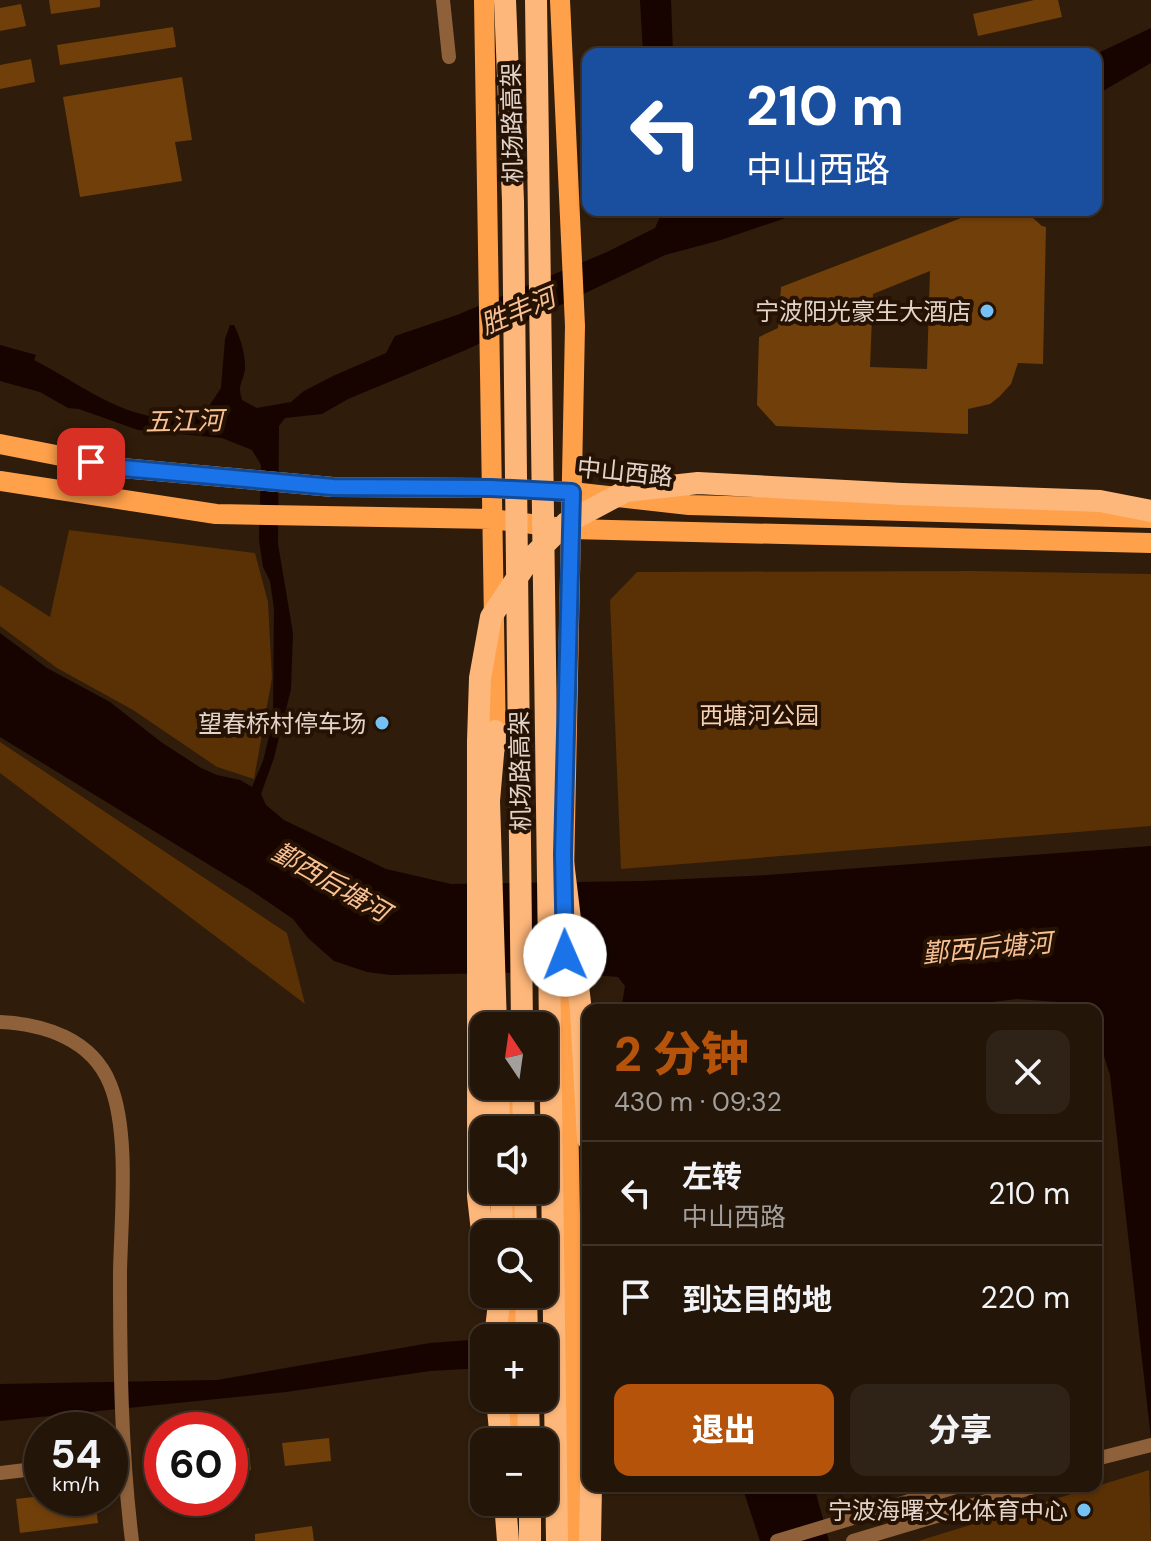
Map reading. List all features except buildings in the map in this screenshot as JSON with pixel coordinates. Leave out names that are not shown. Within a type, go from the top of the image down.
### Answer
[{"type":"highway","name":"机场路高架","points":[[505,0],[513,201],[508,1012]]},
{"type":"highway","name":"机场路高架","points":[[536,0],[557,1541]]},
{"type":"highway","points":[[481,1220],[478,1196],[480,678],[491,617],[529,560],[566,523],[626,491],[698,483],[1100,501],[1151,511]]},
{"type":"highway","points":[[495,731],[489,801],[507,1012]]},
{"type":"highway","points":[[563,857],[582,1029]]},
{"type":"highway","points":[[590,1541],[591,1492]]},
{"type":"highway","points":[[507,1516],[510,1541]]},
{"type":"highway","points":[[530,1516],[530,1541]]},
{"type":"main road","points":[[484,0],[495,731]]},
{"type":"main road","points":[[560,0],[575,326],[563,857],[574,1307],[576,1541]]},
{"type":"main road","name":"中山西路","points":[[0,444],[122,468],[333,487],[491,488],[572,492],[689,505],[1151,518]]},
{"type":"main road","points":[[0,481],[216,514],[492,519],[571,529],[1151,543]]},
{"type":"main road","points":[[510,1541],[512,1516]]},
{"type":"street","points":[[443,0],[449,57]]},
{"type":"street","points":[[0,1022],[28,1024],[54,1031],[94,1058],[110,1082],[121,1121],[122,1412]]},
{"type":"street","points":[[1102,1458],[1148,1446]]},
{"type":"street","points":[[0,1473],[24,1470]]},
{"type":"street","points":[[777,1541],[939,1492]]},
{"type":"street","points":[[853,1541],[1017,1492]]},
{"type":"street","points":[[127,1516],[132,1541]]},
{"type":"green space","points":[[69,530],[255,553],[268,602],[272,678],[254,779],[217,767],[133,710],[57,668],[0,626],[0,585],[50,617]]},
{"type":"green space","name":"西塘河公园","points":[[637,572],[1151,574],[1151,826],[621,869],[610,600]]},
{"type":"green space","points":[[0,742],[287,933],[305,1004],[0,773]]},
{"type":"green space","name":"宁波海曙文化体育中心","points":[[1149,1470],[1151,1541],[918,1541],[1077,1492],[1102,1492],[1102,1484]]},
{"type":"water","points":[[640,0],[671,0],[673,48],[643,48]]},
{"type":"water","points":[[1151,28],[1151,63],[1102,92],[1102,51]]},
{"type":"water","points":[[660,216],[791,216],[665,255],[468,349],[348,399],[322,414],[285,418],[279,426],[278,544],[293,633],[291,689],[274,758],[261,794],[266,805],[284,820],[386,869],[451,884],[643,881],[767,875],[1151,846],[1151,1439],[1110,1075],[1102,1050],[1102,1004],[1017,999],[976,1004],[622,1004],[625,986],[618,977],[559,972],[390,975],[367,972],[334,961],[308,938],[293,919],[252,891],[0,737],[0,633],[47,668],[110,702],[161,742],[201,768],[252,787],[263,761],[273,720],[274,609],[259,540],[261,465],[252,450],[222,438],[138,430],[68,408],[40,392],[0,381],[0,345],[36,355],[34,360],[117,405],[134,412],[175,418],[207,409],[221,388],[225,339],[230,325],[234,325],[245,358],[240,387],[242,400],[257,408],[291,402],[304,391],[333,376],[386,353],[395,336],[457,315],[607,252],[655,228]]},
{"type":"water","points":[[470,1340],[470,1369],[89,1412],[24,1412],[24,1419],[0,1421],[0,1384],[217,1380],[430,1343]]},
{"type":"water","points":[[744,1492],[816,1492],[829,1541],[760,1541]]},
{"type":"place","name":"宁波阳光豪生大酒店","points":[[987,311]]},
{"type":"place","name":"望春桥村停车场","points":[[382,723]]},
{"type":"place","name":"宁波海曙文化体育中心","points":[[1084,1510]]},
{"type":"route","points":[[91,462],[122,468],[333,487],[572,492],[563,854],[565,955]]},
{"type":"water label","name":"胜丰河","points":[[518,311]]},
{"type":"water label","name":"五江河","points":[[184,421]]},
{"type":"water label","name":"鄞西后塘河","points":[[331,882]]},
{"type":"water label","name":"鄞西后塘河","points":[[987,948]]}]
